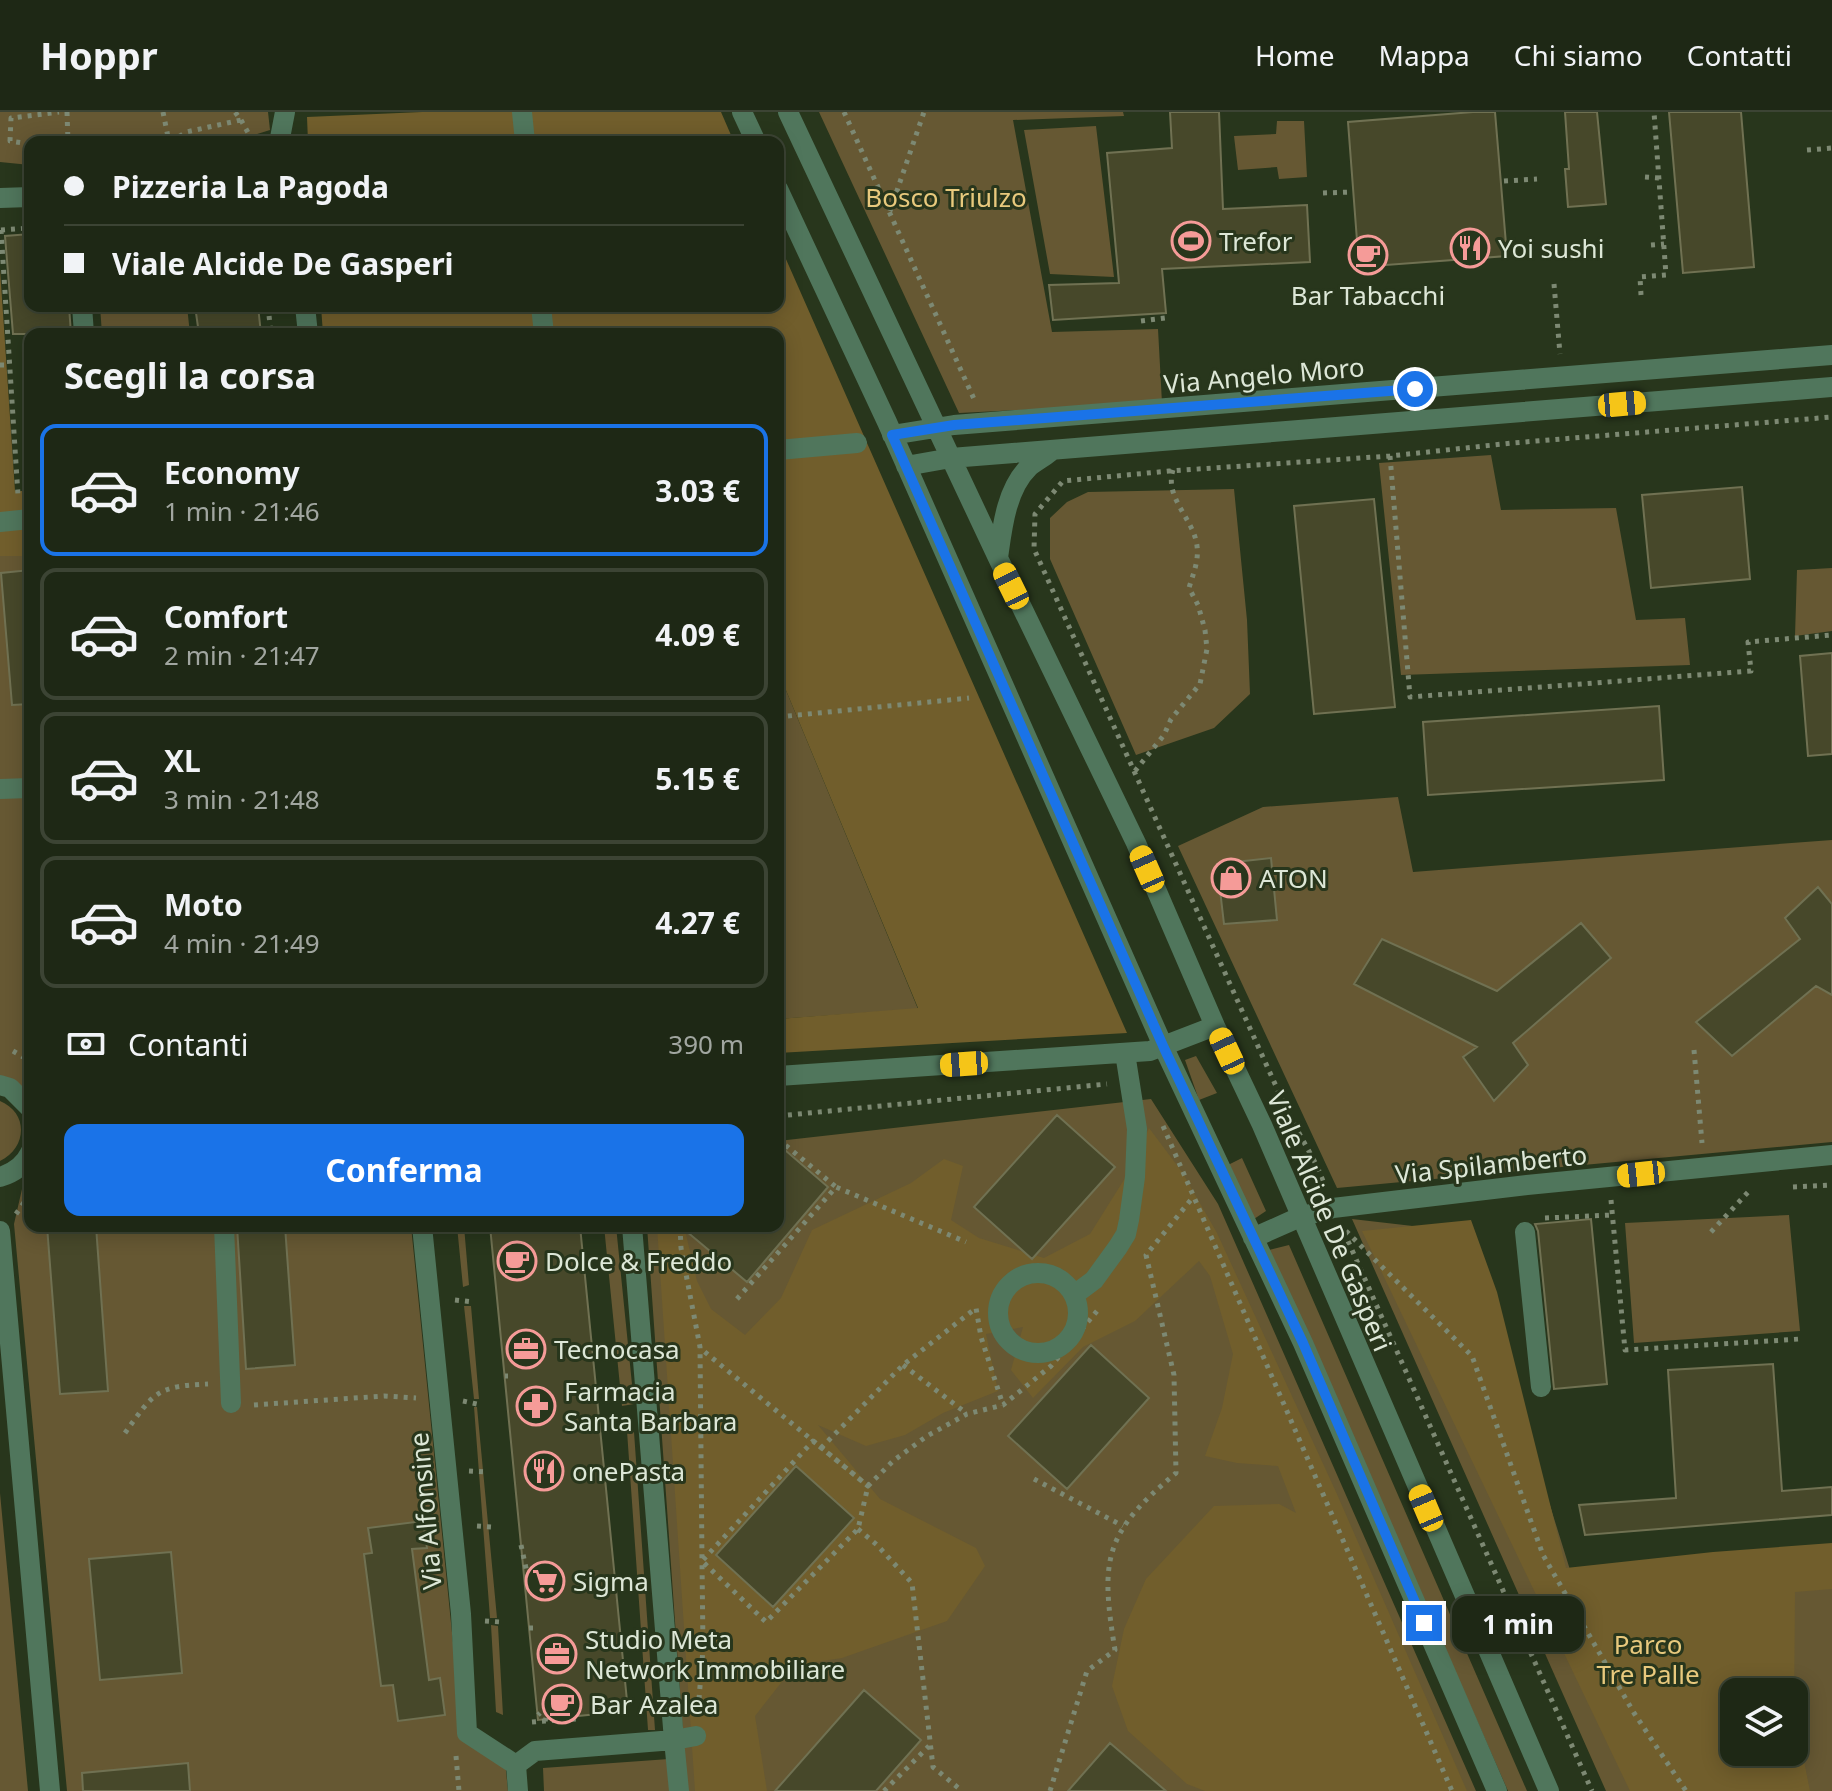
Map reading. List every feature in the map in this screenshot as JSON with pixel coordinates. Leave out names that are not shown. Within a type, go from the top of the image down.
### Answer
[{"type":"street","points":[[280,136],[286,112]]},
{"type":"street","points":[[286,112],[289,136]]},
{"type":"street","points":[[522,112],[524,136]]},
{"type":"street","points":[[742,112],[753,136]]},
{"type":"street","name":"Viale Alcide De Gasperi","points":[[788,112],[1136,843],[1215,1026],[1262,1125],[1549,1791]]},
{"type":"street","points":[[0,198],[24,197]]},
{"type":"street","points":[[784,202],[906,466],[1164,1048],[1303,1343],[1497,1791]]},
{"type":"street","name":"Via Angelo Moro","points":[[892,435],[936,427],[1832,355]]},
{"type":"street","points":[[906,466],[951,458],[1832,387]]},
{"type":"street","points":[[784,449],[857,443]]},
{"type":"street","points":[[998,558],[1004,518],[1014,490],[1028,468],[1053,450]]},
{"type":"street","points":[[0,789],[24,788]]},
{"type":"street","points":[[784,1076],[1125,1053],[1164,1048],[1215,1026]]},
{"type":"street","points":[[1074,1295],[1094,1280],[1126,1234],[1129,1220],[1137,1129],[1125,1053]]},
{"type":"street","points":[[0,1085],[10,1088],[24,1102]]},
{"type":"street","name":"Via Spilamberto","points":[[1253,1238],[1300,1217],[1333,1208],[1832,1155]]},
{"type":"street","points":[[0,1177],[11,1174],[24,1163]]},
{"type":"street","points":[[1530,1226],[1541,1387]]},
{"type":"street","points":[[0,1231],[50,1791]]},
{"type":"street","points":[[224,1232],[231,1403]]},
{"type":"street","name":"Via Alfonsine","points":[[423,1232],[461,1614],[467,1733],[516,1765]]},
{"type":"street","points":[[632,1232],[679,1791]]},
{"type":"street","points":[[518,1791],[516,1765],[535,1751],[696,1736]]},
{"type":"path","points":[[10,141],[11,118],[59,112]]},
{"type":"path","points":[[67,112],[68,136]]},
{"type":"path","points":[[163,112],[169,136]]},
{"type":"path","points":[[235,112],[250,136]]},
{"type":"path","points":[[844,112],[986,423]]},
{"type":"path","points":[[890,211],[924,112]]},
{"type":"path","points":[[1641,295],[1640,277],[1666,275],[1654,112]]},
{"type":"path","points":[[180,136],[241,120]]},
{"type":"path","points":[[0,141],[24,143]]},
{"type":"path","points":[[1807,150],[1832,148]]},
{"type":"path","points":[[1645,177],[1659,178]]},
{"type":"path","points":[[1504,181],[1537,179]]},
{"type":"path","points":[[1323,193],[1351,192]]},
{"type":"path","points":[[17,520],[9,365],[3,312],[1,230],[24,228]]},
{"type":"path","points":[[1651,245],[1664,244]]},
{"type":"path","points":[[1141,321],[1165,318],[1169,314]]},
{"type":"path","points":[[0,365],[9,365]]},
{"type":"path","points":[[1333,1208],[1317,1166],[1289,1115],[1034,549],[1035,514],[1063,481],[1832,417]]},
{"type":"path","points":[[1390,456],[1410,697],[1751,671],[1748,642],[1832,635]]},
{"type":"path","points":[[1135,771],[1155,749],[1171,719],[1200,684],[1207,649],[1202,617],[1189,588],[1197,564],[1197,545],[1191,524],[1177,504],[1172,472]]},
{"type":"path","points":[[784,716],[969,698]]},
{"type":"path","points":[[1694,1050],[1704,1168]]},
{"type":"path","points":[[13,1051],[24,1057]]},
{"type":"path","points":[[784,1115],[1131,1081]]},
{"type":"path","points":[[1274,1121],[1289,1115]]},
{"type":"path","points":[[1159,1117],[1452,1791]]},
{"type":"path","points":[[784,1144],[836,1187],[966,1242]]},
{"type":"path","points":[[737,1299],[836,1187]]},
{"type":"path","points":[[1711,1232],[1750,1190]]},
{"type":"path","points":[[1136,1266],[1194,1196]]},
{"type":"path","points":[[1612,1200],[1625,1350],[1800,1339]]},
{"type":"path","points":[[1530,1226],[1613,1215]]},
{"type":"path","points":[[1050,1791],[1087,1671],[1115,1650],[1107,1573],[1111,1548],[1123,1526],[1148,1496],[1176,1473],[1174,1375],[1146,1255],[1129,1220]]},
{"type":"path","points":[[1592,1791],[1342,1228],[1472,1356],[1543,1555],[1634,1713],[1686,1791]]},
{"type":"path","points":[[680,1232],[700,1347],[703,1649],[696,1736]]},
{"type":"path","points":[[821,1448],[903,1365],[976,1308],[981,1337],[1003,1405]]},
{"type":"path","points":[[702,1561],[766,1622],[858,1529],[868,1486],[893,1461],[967,1414],[1003,1405],[1051,1366],[1098,1310]]},
{"type":"path","points":[[700,1347],[868,1486]]},
{"type":"path","points":[[903,1365],[967,1414]]},
{"type":"path","points":[[125,1433],[148,1401],[172,1386],[212,1384],[231,1403],[269,1406],[384,1396],[421,1398]]},
{"type":"path","points":[[813,1441],[868,1486]]},
{"type":"path","points":[[702,1561],[813,1441]]},
{"type":"path","points":[[1034,1479],[1123,1526]]},
{"type":"path","points":[[858,1529],[912,1583],[933,1767],[962,1791]]},
{"type":"path","points":[[521,1545],[529,1582]]},
{"type":"path","points":[[532,1722],[545,1721]]},
{"type":"path","points":[[884,1791],[930,1745]]},
{"type":"green space","points":[[0,112],[268,112],[270,130],[251,136],[24,136],[24,164],[0,162]]},
{"type":"green space","points":[[422,112],[721,112],[731,136],[308,136],[307,117]]},
{"type":"green space","name":"Bosco Triulzo","points":[[819,112],[1123,112],[1124,116],[1013,120],[1052,332],[1158,329],[1162,403],[959,413]]},
{"type":"green space","points":[[1277,121],[1304,121],[1307,177],[1279,179],[1277,167],[1238,170],[1234,136],[1276,134]]},
{"type":"green space","points":[[1096,126],[1114,277],[1050,274],[1024,130]]},
{"type":"green space","points":[[784,255],[1127,1033],[784,1053],[784,1019],[918,1008],[784,685],[784,328],[323,328],[321,312],[784,312]]},
{"type":"green space","points":[[0,269],[15,491],[24,491],[24,556],[0,556]]},
{"type":"green space","points":[[100,312],[188,312],[189,328],[102,328]]},
{"type":"green space","points":[[1491,455],[1501,510],[1616,508],[1636,620],[1685,618],[1690,665],[1401,675],[1379,463]]},
{"type":"green space","points":[[1234,489],[1247,620],[1250,694],[1214,728],[1136,755],[1050,559],[1050,518],[1067,502],[1088,492]]},
{"type":"green space","points":[[0,556],[24,556],[24,1093],[0,1079]]},
{"type":"green space","points":[[1832,568],[1832,631],[1795,636],[1797,570]]},
{"type":"green space","points":[[784,685],[918,1009],[784,1019]]},
{"type":"green space","points":[[1398,797],[1413,872],[1832,840],[1832,1142],[1337,1188],[1178,846],[1263,807]]},
{"type":"green space","points":[[1196,1056],[1217,1093],[1199,1100],[1185,1060]]},
{"type":"green space","points":[[1151,1099],[1218,1204],[1476,1791],[687,1791],[647,1232],[784,1232],[784,1140]]},
{"type":"green space","points":[[0,1101],[16,1114],[21,1131],[15,1148],[0,1161]]},
{"type":"green space","points":[[1149,1128],[1182,1172],[1217,1233],[1336,1492],[1467,1791],[1205,1791],[1187,1784],[1128,1731],[1112,1686],[1124,1629],[1146,1579],[1214,1506],[1279,1504],[1296,1513],[1278,1466],[1237,1463],[1205,1456],[1222,1408],[1233,1354],[1210,1276],[1199,1261],[1135,1321],[1083,1347],[1033,1398],[1011,1370],[1023,1327],[986,1334],[998,1391],[943,1413],[905,1435],[866,1446],[818,1425],[880,1499],[976,1548],[985,1566],[947,1621],[842,1658],[795,1665],[755,1716],[767,1791],[695,1791],[657,1232],[685,1232],[697,1281],[711,1309],[745,1335],[781,1298],[812,1230],[911,1183],[944,1159],[963,1166],[951,1220],[979,1238],[1044,1258],[1090,1234],[1127,1175]]},
{"type":"green space","points":[[1242,1158],[1266,1211],[1254,1219],[1228,1165]]},
{"type":"green space","points":[[24,1186],[24,1232],[412,1232],[462,1732],[505,1761],[508,1791],[67,1791],[14,1224]]},
{"type":"green space","points":[[1789,1215],[1800,1331],[1634,1343],[1625,1223]]},
{"type":"green space","name":"Parco Tre Palle","points":[[1352,1219],[1465,1232],[1571,1573],[1832,1550],[1832,1791],[1606,1791]]},
{"type":"green space","name":"Parco Tre Palle","points":[[1471,1220],[1497,1292],[1566,1568],[1832,1543],[1832,1589],[1795,1592],[1794,1678],[1720,1678],[1720,1766],[1805,1766],[1810,1791],[1630,1791],[1362,1231]]},
{"type":"green space","points":[[458,1232],[465,1232],[469,1285],[463,1287]]},
{"type":"green space","points":[[605,1232],[617,1232],[634,1404],[622,1406]]},
{"type":"green space","points":[[1289,1245],[1527,1791],[1508,1791],[1269,1250]]},
{"type":"green space","points":[[464,1306],[471,1306],[479,1399],[474,1399]]},
{"type":"green space","points":[[474,1407],[477,1407],[497,1618],[490,1618]]},
{"type":"green space","points":[[627,1431],[634,1432],[655,1730],[648,1730]]},
{"type":"green space","points":[[0,1493],[28,1791],[0,1791]]},
{"type":"green space","points":[[491,1625],[498,1626],[503,1715],[496,1712]]},
{"type":"green space","points":[[669,1759],[673,1791],[544,1791],[543,1768]]},
{"type":"building","points":[[1170,112],[1219,112],[1223,209],[1307,205],[1310,262],[1162,269],[1166,313],[1053,320],[1049,285],[1119,283],[1107,153],[1172,148]]},
{"type":"building","points":[[1495,112],[1507,256],[1359,267],[1348,122]]},
{"type":"building","points":[[1565,112],[1597,112],[1606,204],[1568,207]]},
{"type":"building","points":[[1669,112],[1741,112],[1754,267],[1683,273]]},
{"type":"building","points":[[24,234],[24,312],[69,312],[71,328],[24,328],[24,334],[13,334],[5,236]]},
{"type":"building","points":[[196,312],[259,312],[260,328],[198,328]]},
{"type":"building","points":[[1742,487],[1750,579],[1651,588],[1642,495]]},
{"type":"building","points":[[1374,499],[1395,707],[1314,714],[1294,506]]},
{"type":"building","points":[[24,571],[24,704],[12,705],[1,573]]},
{"type":"building","points":[[1832,653],[1832,754],[1808,756],[1800,656]]},
{"type":"building","points":[[1659,706],[1664,780],[1428,795],[1423,722]]},
{"type":"building","points":[[1271,858],[1277,920],[1224,924],[1217,864]]},
{"type":"building","points":[[1818,887],[1832,904],[1832,995],[1816,986],[1732,1056],[1696,1022],[1800,939],[1785,918]]},
{"type":"building","points":[[1581,923],[1611,958],[1513,1043],[1528,1065],[1494,1101],[1463,1057],[1477,1047],[1354,984],[1382,939],[1497,991]]},
{"type":"building","points":[[1057,1115],[1115,1167],[1032,1259],[974,1207]]},
{"type":"building","points":[[784,1149],[828,1187],[747,1282],[687,1232],[784,1232]]},
{"type":"building","points":[[1591,1219],[1607,1384],[1554,1389],[1535,1224]]},
{"type":"building","points":[[47,1232],[96,1232],[108,1391],[60,1394]]},
{"type":"building","points":[[237,1232],[285,1232],[295,1365],[246,1369]]},
{"type":"building","points":[[491,1232],[581,1232],[628,1711],[538,1720]]},
{"type":"building","points":[[1091,1345],[1149,1398],[1067,1489],[1008,1436]]},
{"type":"building","points":[[1773,1364],[1782,1491],[1832,1487],[1832,1515],[1585,1535],[1579,1505],[1676,1498],[1668,1370]]},
{"type":"building","points":[[796,1466],[854,1518],[773,1607],[716,1555]]},
{"type":"building","points":[[423,1521],[427,1548],[412,1549],[429,1680],[440,1678],[445,1715],[398,1721],[393,1685],[381,1686],[364,1554],[372,1553],[368,1528]]},
{"type":"building","points":[[171,1552],[182,1673],[100,1680],[89,1559]]},
{"type":"building","points":[[864,1690],[921,1740],[876,1791],[775,1791]]},
{"type":"building","points":[[1110,1743],[1166,1791],[1068,1791]]},
{"type":"building","points":[[188,1763],[190,1791],[83,1791],[82,1773]]},
{"type":"place","name":"Trefor","points":[[1191,241]]},
{"type":"place","name":"Yoi sushi","points":[[1470,248]]},
{"type":"place","name":"Bar Tabacchi","points":[[1368,255]]},
{"type":"place","name":"ATON","points":[[1231,878]]},
{"type":"place","name":"Dolce & Freddo","points":[[517,1261]]},
{"type":"place","name":"Tecnocasa","points":[[526,1349]]},
{"type":"place","name":"Farmacia Santa Barbara","points":[[536,1406]]},
{"type":"place","name":"onePasta","points":[[544,1471]]},
{"type":"place","name":"Sigma","points":[[545,1581]]},
{"type":"place","name":"Studio Meta Network Immobiliare","points":[[557,1654]]},
{"type":"place","name":"Bar Azalea","points":[[562,1704]]},
{"type":"route","points":[[1415,389],[954,425],[892,435],[1164,1048],[1303,1343],[1424,1623]]}]
